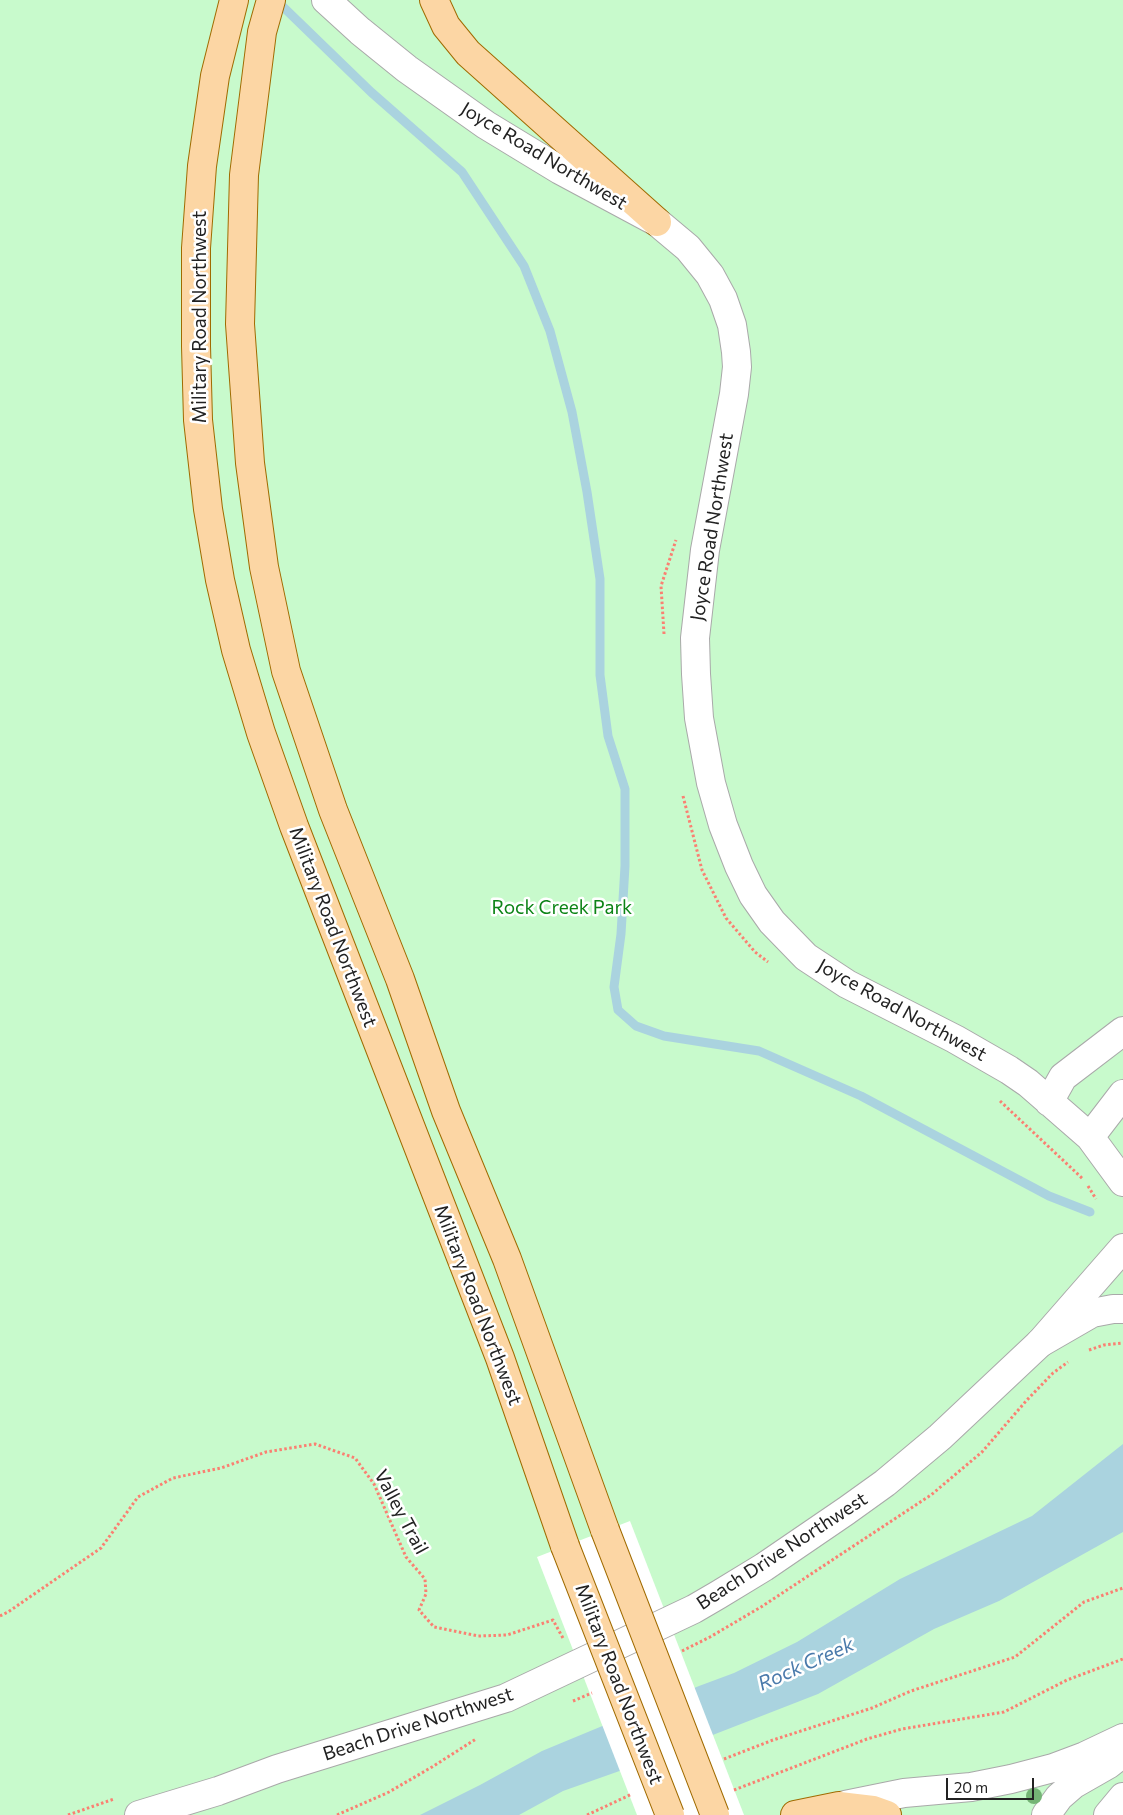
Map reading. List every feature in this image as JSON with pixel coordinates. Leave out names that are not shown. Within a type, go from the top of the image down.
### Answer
[{"type":"main road","points":[[271,0],[262,32],[244,175],[240,324],[250,463],[264,567],[286,671],[333,810],[400,979],[446,1111],[507,1259],[605,1530],[720,1804]]},
{"type":"main road","points":[[434,0],[446,26],[468,52],[657,222]]},
{"type":"main road","name":"Military Road Northwest","points":[[232,6],[215,76],[202,166],[196,248],[196,346],[198,420],[208,509],[220,580],[236,650],[261,733],[290,816],[500,1358],[565,1546],[670,1815]]},
{"type":"main road","points":[[795,1815],[839,1806],[873,1810],[887,1815]]},
{"type":"street","name":"Joyce Road Northwest","points":[[326,0],[360,31],[406,68],[486,125],[560,170],[657,222],[688,248],[710,275],[728,312],[736,352],[734,394],[704,550],[699,594],[695,652],[697,696],[706,761],[723,825],[738,866],[753,895],[772,922],[806,957],[847,984],[955,1038],[1028,1083],[1090,1137],[1123,1182]]},
{"type":"street","points":[[1049,1102],[1063,1077],[1123,1031]]},
{"type":"street","points":[[1090,1137],[1123,1094]]},
{"type":"street","name":"Beach Drive Northwest","points":[[139,1815],[218,1791],[278,1768],[506,1698],[694,1609],[764,1567],[822,1527],[885,1482],[934,1442],[1040,1343],[1123,1248]]},
{"type":"street","points":[[1040,1343],[1092,1313],[1123,1309]]},
{"type":"street","points":[[839,1806],[904,1793],[971,1787],[1018,1778],[1085,1756],[1123,1738]]},
{"type":"street","points":[[1046,1815],[1059,1797],[1074,1784],[1109,1764],[1123,1752]]},
{"type":"street","points":[[1108,1815],[1123,1797]]},
{"type":"path","points":[[665,642],[661,586],[676,540]]},
{"type":"path","points":[[682,795],[702,870],[726,918],[756,952],[769,963]]},
{"type":"path","points":[[994,1095],[1082,1178]]},
{"type":"path","name":"Valley Trail","points":[[0,1616],[101,1548],[138,1497],[174,1478],[221,1468],[266,1452],[315,1444],[355,1458],[374,1484],[406,1557],[425,1579],[426,1594],[420,1610],[434,1627],[478,1636],[507,1636],[554,1620],[591,1694],[569,1702]]},
{"type":"path","points":[[720,1760],[773,1740],[872,1708],[911,1691],[1015,1657],[1084,1602],[1123,1588]]},
{"type":"path","points":[[720,1804],[867,1738],[902,1729],[1004,1712],[1066,1680],[1123,1659]]},
{"type":"path","points":[[336,1815],[389,1792],[432,1768],[480,1737]]},
{"type":"path","points":[[587,1815],[640,1790]]},
{"type":"green space","name":"Rock Creek Park","points":[[0,0],[1123,0],[1123,1815],[0,1815]]},
{"type":"water","name":"Rock Creek","points":[[1123,1444],[1123,1532],[999,1601],[934,1629],[818,1694],[628,1768],[563,1791],[519,1815],[420,1815],[542,1751],[734,1673],[797,1642],[900,1579],[1032,1516]]},
{"type":"pier","points":[[630,1521],[744,1815],[637,1815],[537,1557]]},
{"type":"waterway","points":[[276,0],[371,92],[462,172],[524,266],[550,331],[572,412],[587,492],[600,579],[600,675],[608,736],[625,789],[625,866],[621,934],[614,987],[618,1010],[636,1026],[664,1036],[759,1051],[861,1096],[1049,1196],[1090,1212]]}]
